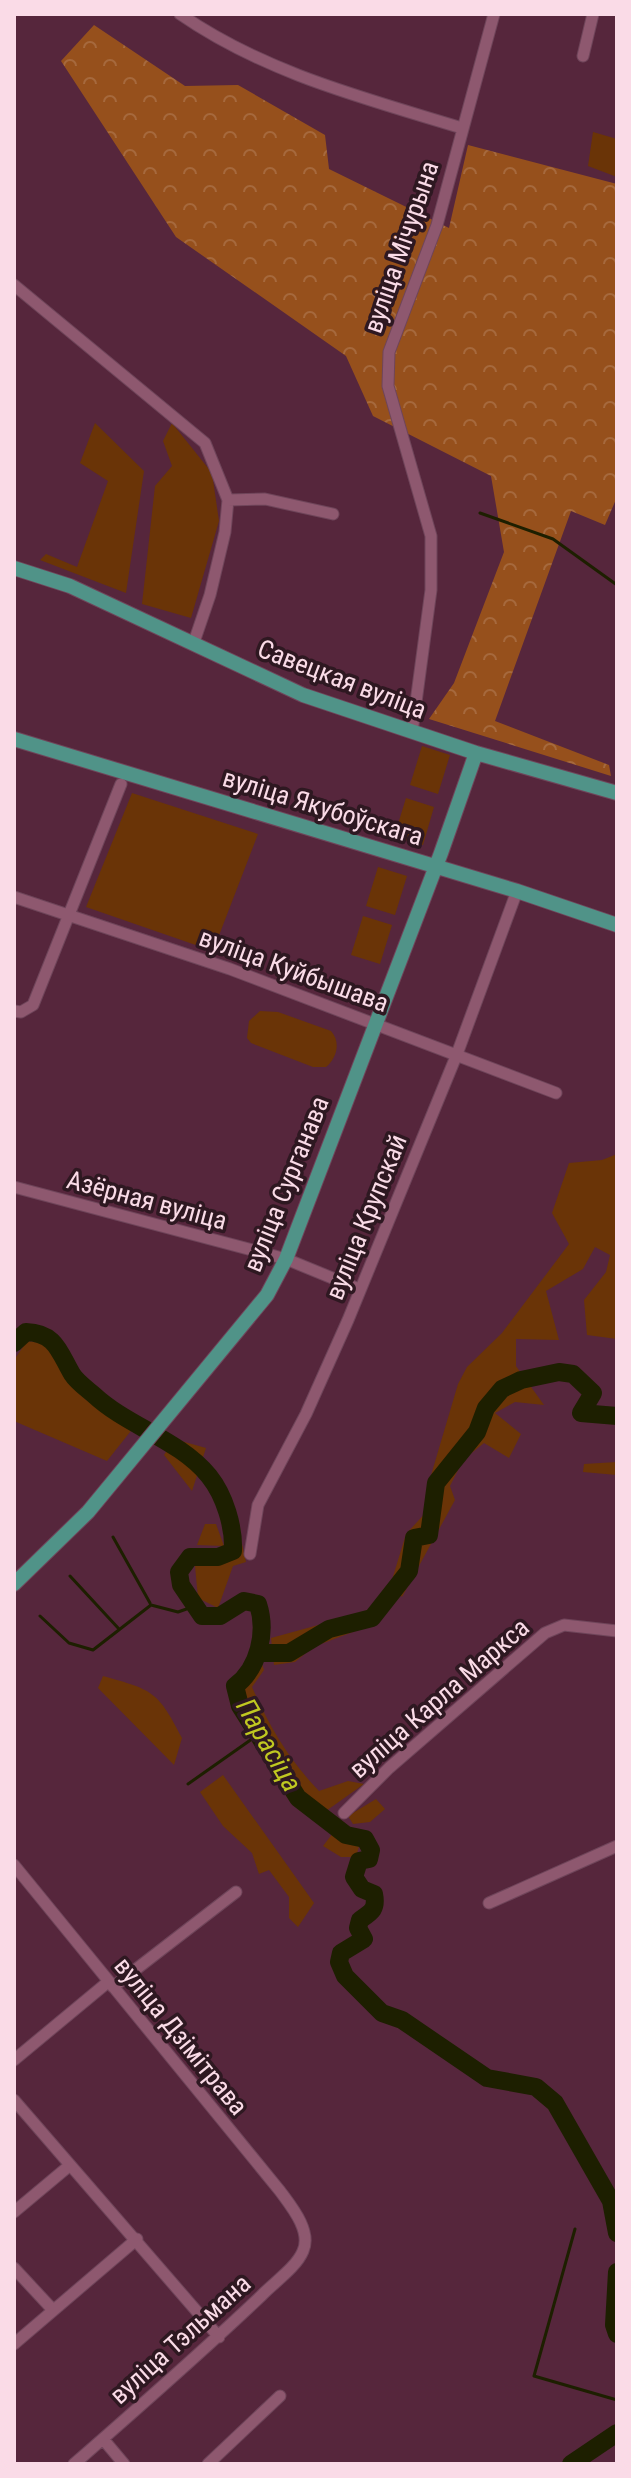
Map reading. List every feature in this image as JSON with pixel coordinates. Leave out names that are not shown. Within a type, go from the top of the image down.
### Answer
[{"type":"main road","name":"Савецкая вуліца","points":[[14,568],[70,586],[303,695],[476,753],[617,793]]},
{"type":"main road","name":"вуліца Якубоўскага","points":[[14,739],[517,891],[617,925]]},
{"type":"main road","name":"вуліца Сурганава","points":[[14,1584],[88,1512],[267,1295],[286,1259],[436,867],[476,753]]},
{"type":"street","points":[[180,14],[231,47],[297,76],[462,128]]},
{"type":"street","name":"вуліца Мічурына","points":[[412,732],[431,590],[431,536],[388,386],[389,352],[437,225],[494,14]]},
{"type":"street","points":[[583,56],[593,14]]},
{"type":"street","points":[[14,285],[205,443],[228,500],[225,532],[210,595],[194,642]]},
{"type":"street","points":[[228,500],[265,499],[333,514]]},
{"type":"street","points":[[14,1011],[33,1005],[121,784]]},
{"type":"street","name":"вуліца Крупскай","points":[[250,1554],[258,1505],[306,1414],[359,1289],[457,1054],[517,891]]},
{"type":"street","name":"вуліца Куйбышава","points":[[14,897],[230,969],[556,1093]]},
{"type":"street","name":"Азёрная вуліца","points":[[14,1187],[286,1259],[359,1289]]},
{"type":"street","name":"вуліца Карла Маркса","points":[[344,1813],[389,1768],[545,1633],[564,1625],[617,1631]]},
{"type":"street","points":[[489,1903],[617,1846]]},
{"type":"street","name":"вуліца Дзімітрава","points":[[14,1865],[280,2191],[297,2215],[305,2238]]},
{"type":"street","points":[[14,2060],[236,1892]]},
{"type":"street","points":[[14,2100],[219,2337]]},
{"type":"street","points":[[14,2212],[69,2166]]},
{"type":"street","name":"вуліца Тэльмана","points":[[74,2464],[219,2337],[290,2268],[303,2252],[305,2238]]},
{"type":"street","points":[[14,2344],[137,2239]]},
{"type":"street","points":[[14,2268],[53,2310]]},
{"type":"street","points":[[208,2464],[280,2396]]},
{"type":"street","points":[[103,2439],[124,2464]]},
{"type":"shaded area","points":[[593,132],[617,139],[617,177],[588,166]]},
{"type":"shaded area","points":[[95,423],[144,471],[126,593],[40,560],[46,554],[77,567],[108,481],[80,463]]},
{"type":"shaded area","points":[[172,423],[212,473],[219,521],[191,618],[142,604],[155,486],[172,466],[163,441]]},
{"type":"shaded area","points":[[422,746],[450,755],[438,794],[410,785]]},
{"type":"shaded area","points":[[132,793],[258,834],[213,951],[86,907]]},
{"type":"shaded area","points":[[406,798],[434,807],[423,845],[394,837]]},
{"type":"shaded area","points":[[378,867],[407,876],[395,915],[366,906]]},
{"type":"shaded area","points":[[363,916],[392,925],[380,964],[351,955]]},
{"type":"shaded area","points":[[260,1011],[278,1012],[331,1031],[337,1045],[333,1059],[326,1067],[313,1067],[251,1043],[247,1038],[249,1021]]},
{"type":"shaded area","points":[[617,1154],[617,1339],[587,1335],[584,1300],[606,1272],[610,1255],[595,1247],[583,1269],[546,1291],[559,1340],[516,1339],[516,1366],[544,1405],[515,1402],[495,1413],[521,1434],[509,1458],[484,1443],[463,1460],[450,1486],[455,1500],[402,1597],[391,1583],[406,1534],[430,1508],[429,1482],[458,1384],[467,1367],[502,1333],[569,1244],[552,1213],[569,1163],[602,1160]]},
{"type":"shaded area","points":[[27,1341],[48,1344],[86,1400],[134,1427],[107,1461],[14,1421],[14,1360]]},
{"type":"shaded area","points":[[174,1439],[206,1448],[192,1491],[164,1455]]},
{"type":"shaded area","points":[[617,1462],[617,1475],[583,1472],[584,1464]]},
{"type":"shaded area","points":[[205,1524],[216,1524],[224,1546],[197,1545]]},
{"type":"shaded area","points":[[242,1544],[246,1562],[233,1566],[218,1608],[198,1598],[195,1566],[234,1557]]},
{"type":"shaded area","points":[[362,1613],[366,1627],[313,1647],[295,1662],[274,1665],[271,1638]]},
{"type":"shaded area","points":[[261,1661],[264,1670],[252,1687],[281,1742],[308,1779],[319,1791],[348,1781],[364,1784],[326,1811],[302,1796],[243,1703],[239,1687],[251,1678]]},
{"type":"shaded area","points":[[103,1676],[144,1689],[160,1701],[182,1738],[174,1765],[98,1688]]},
{"type":"shaded area","points":[[223,1775],[314,1903],[298,1927],[289,1918],[289,1897],[269,1870],[259,1874],[252,1853],[223,1826],[200,1792]]},
{"type":"shaded area","points":[[376,1799],[385,1809],[370,1822],[353,1824],[348,1816]]},
{"type":"shaded area","points":[[333,1833],[340,1839],[360,1843],[356,1857],[341,1857],[323,1846]]},
{"type":"green space","points":[[94,25],[185,86],[238,85],[325,135],[329,169],[449,228],[468,145],[617,184],[617,497],[605,525],[571,511],[495,721],[609,765],[611,776],[429,719],[454,683],[504,552],[491,476],[373,416],[346,356],[176,237],[61,61]]},
{"type":"waterway","points":[[480,513],[553,539],[617,585]]},
{"type":"waterway","name":"Парасіца","points":[[14,1343],[26,1332],[50,1340],[82,1385],[107,1406],[197,1463],[215,1484],[227,1512],[233,1551],[218,1557],[190,1557],[179,1572],[181,1585],[202,1616],[220,1616],[244,1601],[258,1604],[261,1638],[250,1670],[235,1686],[240,1706],[298,1798],[346,1835],[365,1839],[371,1850],[369,1859],[359,1861],[354,1877],[362,1889],[374,1894],[375,1903],[360,1920],[358,1928],[364,1939],[341,1953],[339,1962],[345,1976],[382,2013],[402,2020],[487,2078],[536,2087],[555,2103],[611,2201],[617,2233]]},
{"type":"waterway","points":[[260,1653],[289,1653],[329,1629],[372,1618],[409,1571],[414,1538],[429,1535],[436,1483],[477,1432],[486,1408],[502,1389],[521,1380],[559,1372],[573,1374],[593,1393],[581,1413],[617,1416]]},
{"type":"waterway","points":[[113,1537],[150,1603]]},
{"type":"waterway","points":[[70,1576],[119,1629]]},
{"type":"waterway","points":[[40,1616],[69,1643],[93,1650],[151,1605],[178,1612],[195,1606]]},
{"type":"waterway","points":[[188,1784],[259,1734]]},
{"type":"waterway","points":[[575,2229],[534,2376],[617,2400]]},
{"type":"waterway","name":"Парасіца","points":[[617,2272],[614,2325],[617,2334]]},
{"type":"waterway","name":"Парасіца","points":[[571,2464],[617,2433]]}]
